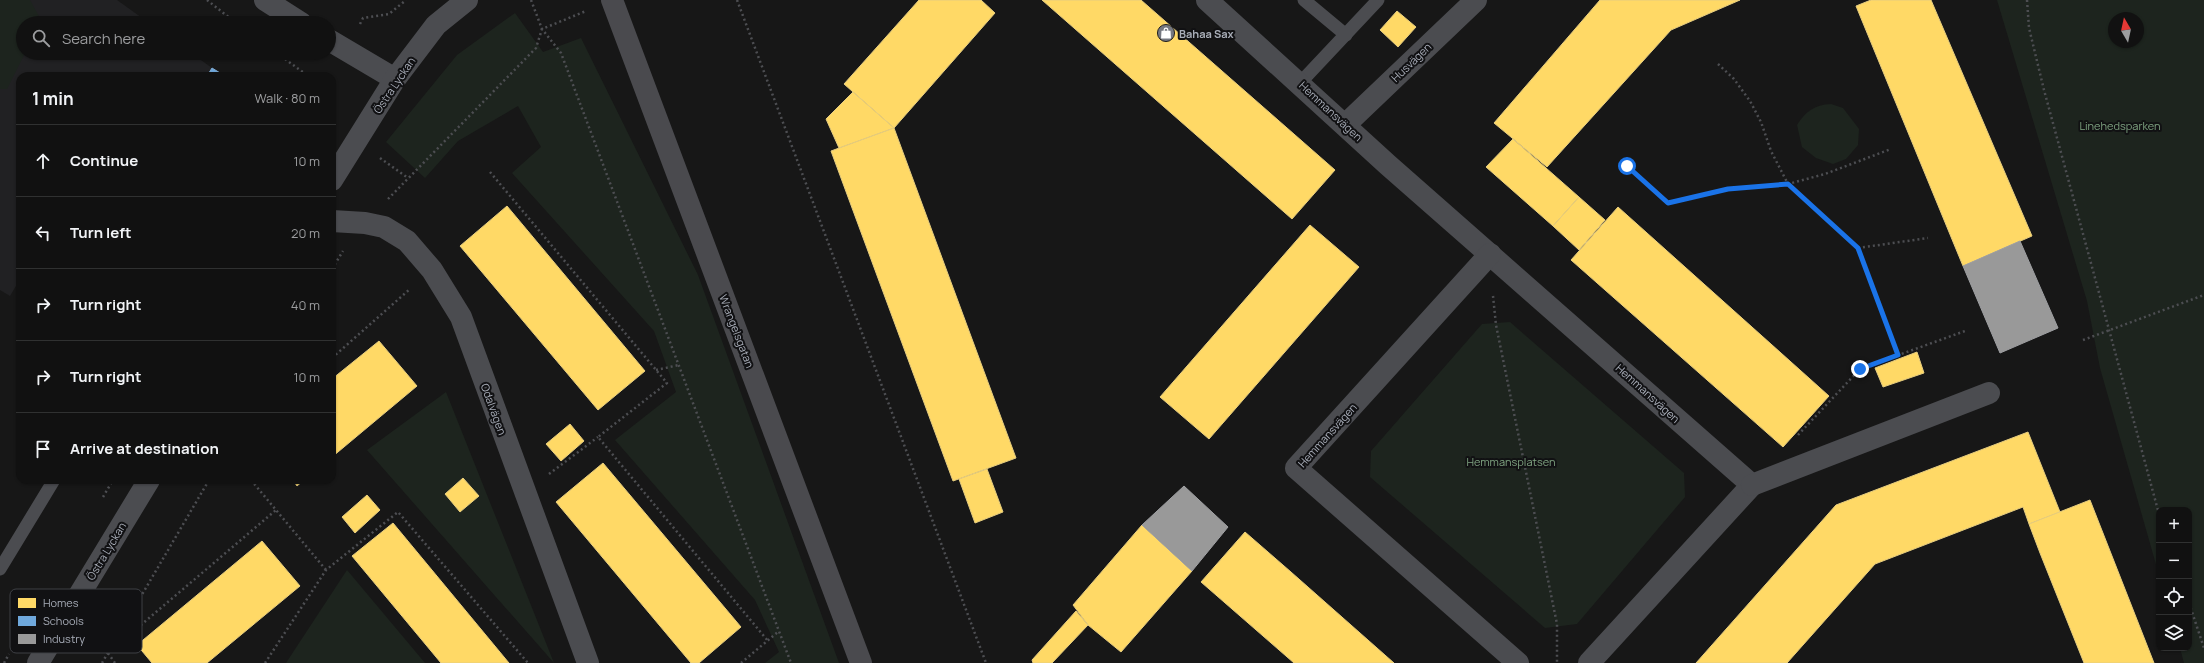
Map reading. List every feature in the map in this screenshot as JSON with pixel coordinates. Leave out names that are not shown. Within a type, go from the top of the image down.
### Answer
[{"type":"main road","name":"Wrangelsgatan","points":[[612,0],[861,663]]},
{"type":"street","points":[[265,0],[291,16]]},
{"type":"street","name":"Östra Lyckan","points":[[336,174],[395,79],[436,25],[467,0]]},
{"type":"street","name":"Husvägen","points":[[1345,125],[1476,0]]},
{"type":"street","name":"Hemmansvägen","points":[[1210,1],[1388,165],[1752,485]]},
{"type":"street","points":[[336,44],[395,79]]},
{"type":"street","name":"Odalvägen","points":[[336,221],[384,226],[407,241],[432,270],[461,317],[588,663]]},
{"type":"street","name":"Hemmansvägen","points":[[1490,254],[1296,468],[1518,663]]},
{"type":"street","points":[[1589,663],[1752,485],[1989,393]]},
{"type":"street","name":"Östra Lyckan","points":[[83,589],[147,484]]},
{"type":"street","name":"Östra Lyckan","points":[[38,663],[44,653]]},
{"type":"lane","points":[[1304,0],[1346,35]]},
{"type":"lane","points":[[1300,83],[1378,0]]},
{"type":"lane","points":[[0,569],[52,484]]},
{"type":"path","points":[[206,0],[227,16]]},
{"type":"path","points":[[363,18],[388,14],[406,0]]},
{"type":"path","points":[[531,0],[542,29],[561,53],[791,663]]},
{"type":"path","points":[[737,0],[986,663]]},
{"type":"path","points":[[2027,0],[2029,28],[2044,90],[2157,507]]},
{"type":"path","points":[[365,223],[536,48],[542,29],[590,9]]},
{"type":"path","points":[[286,60],[303,72]]},
{"type":"path","points":[[1718,64],[1734,79],[1750,101],[1761,122],[1771,151],[1788,184],[1858,248],[1898,355]]},
{"type":"path","points":[[1627,166],[1668,203],[1728,189],[1788,184],[1825,174],[1891,149]]},
{"type":"path","points":[[490,172],[667,383],[525,492]]},
{"type":"path","points":[[1858,248],[1928,238]]},
{"type":"path","points":[[1490,254],[1496,325],[1557,624],[1557,663]]},
{"type":"path","points":[[336,354],[432,270]]},
{"type":"path","points":[[2083,340],[2204,295]]},
{"type":"path","points":[[1832,399],[1860,369],[1965,331]]},
{"type":"path","points":[[656,370],[679,365]]},
{"type":"path","points":[[598,437],[768,641]]},
{"type":"path","points":[[142,595],[207,484]]},
{"type":"path","points":[[254,484],[326,570]]},
{"type":"path","points":[[142,624],[276,510]]},
{"type":"path","points":[[265,663],[326,570],[398,512],[528,663]]},
{"type":"path","points":[[2192,612],[2204,648]]},
{"type":"path","points":[[741,663],[779,632]]},
{"type":"path","points":[[102,663],[108,653],[116,663]]},
{"type":"shaded area","points":[[0,0],[117,0],[139,16],[16,16],[16,60],[201,60],[212,68],[210,72],[16,72],[16,286],[10,296],[0,290]]},
{"type":"green space","points":[[0,0],[30,0],[39,16],[16,16],[16,60],[22,60],[7,89],[0,89]]},
{"type":"green space","name":"Linehedsparken","points":[[1997,0],[2204,0],[2204,663],[2184,663],[2181,651],[2192,651],[2192,507],[2156,507],[2156,564],[2100,368],[2087,301]]},
{"type":"green space","points":[[515,13],[543,52],[581,38],[698,275],[839,663],[765,663],[779,652],[755,600],[615,440],[676,392],[654,331],[512,173],[541,147],[518,106],[458,141],[425,178],[386,142],[457,55]]},
{"type":"green space","points":[[1831,104],[1843,108],[1859,129],[1858,145],[1846,159],[1833,164],[1816,158],[1802,147],[1797,125],[1807,112],[1815,107]]},
{"type":"green space","name":"Hemmansplatsen","points":[[1510,322],[1684,473],[1685,497],[1577,624],[1545,628],[1370,477],[1371,451],[1482,324]]},
{"type":"green space","points":[[446,392],[554,663],[367,450]]},
{"type":"green space","points":[[347,570],[425,663],[286,663]]},
{"type":"building: Homes","points":[[919,0],[981,0],[995,13],[894,128],[844,84]]},
{"type":"building: Homes","points":[[1042,0],[1141,0],[1335,170],[1292,219]]},
{"type":"building: Homes","points":[[1600,0],[1740,0],[1671,30],[1547,167],[1494,123]]},
{"type":"building: Homes","points":[[1871,0],[1931,0],[2032,236],[1963,266],[1856,6]]},
{"type":"building: Homes","points":[[1397,11],[1416,27],[1398,47],[1380,30]]},
{"type":"building: Homes","points":[[853,92],[894,128],[839,148],[826,119]]},
{"type":"building: Homes","points":[[894,128],[1016,458],[953,481],[831,151]]},
{"type":"building: Homes","points":[[1513,139],[1579,197],[1553,226],[1486,167]]},
{"type":"building: Homes","points":[[1579,197],[1605,220],[1579,250],[1553,226]]},
{"type":"building: Homes","points":[[507,206],[645,371],[598,410],[460,246]]},
{"type":"building: Homes","points":[[1618,207],[1829,396],[1783,447],[1571,260]]},
{"type":"building: Homes","points":[[1310,225],[1359,267],[1209,439],[1160,397]]},
{"type":"building: Homes","points":[[379,341],[417,386],[336,454],[336,376]]},
{"type":"building: Homes","points":[[1917,352],[1924,373],[1883,387],[1875,368]]},
{"type":"building: Homes","points":[[570,424],[584,441],[561,461],[546,444]]},
{"type":"building: Homes","points":[[2028,432],[2060,512],[2029,524],[2023,507],[1875,564],[1787,663],[1696,663],[1836,505]]},
{"type":"building: Homes","points":[[603,463],[741,627],[699,663],[691,663],[556,502]]},
{"type":"building: Homes","points":[[987,469],[1003,512],[975,523],[959,479]]},
{"type":"building: Homes","points":[[463,478],[479,496],[460,512],[445,494]]},
{"type":"building: Homes","points":[[367,495],[380,510],[355,533],[342,517]]},
{"type":"building: Homes","points":[[2090,500],[2154,663],[2084,663],[2040,553],[2029,524]]},
{"type":"building: Homes","points":[[393,523],[509,663],[441,663],[352,556]]},
{"type":"building: Homes","points":[[1142,525],[1192,571],[1121,652],[1088,625],[1073,605]]},
{"type":"building: Homes","points":[[1245,532],[1394,663],[1294,663],[1201,582]]},
{"type":"building: Homes","points":[[262,541],[300,586],[207,663],[152,663],[142,651],[142,641]]},
{"type":"building: Homes","points":[[1076,611],[1088,625],[1052,663],[1033,663],[1032,660]]},
{"type":"building: Schools","points":[[212,68],[218,72],[210,72]]},
{"type":"building: Industry","points":[[2020,241],[2058,328],[2000,353],[1963,266]]},
{"type":"building: Industry","points":[[1184,486],[1228,527],[1192,571],[1142,525]]},
{"type":"place","name":"Bahaa Sax","points":[[1166,33]]},
{"type":"route","points":[[1627,166],[1668,203],[1728,189],[1788,184],[1858,248],[1898,355],[1860,369]]}]
